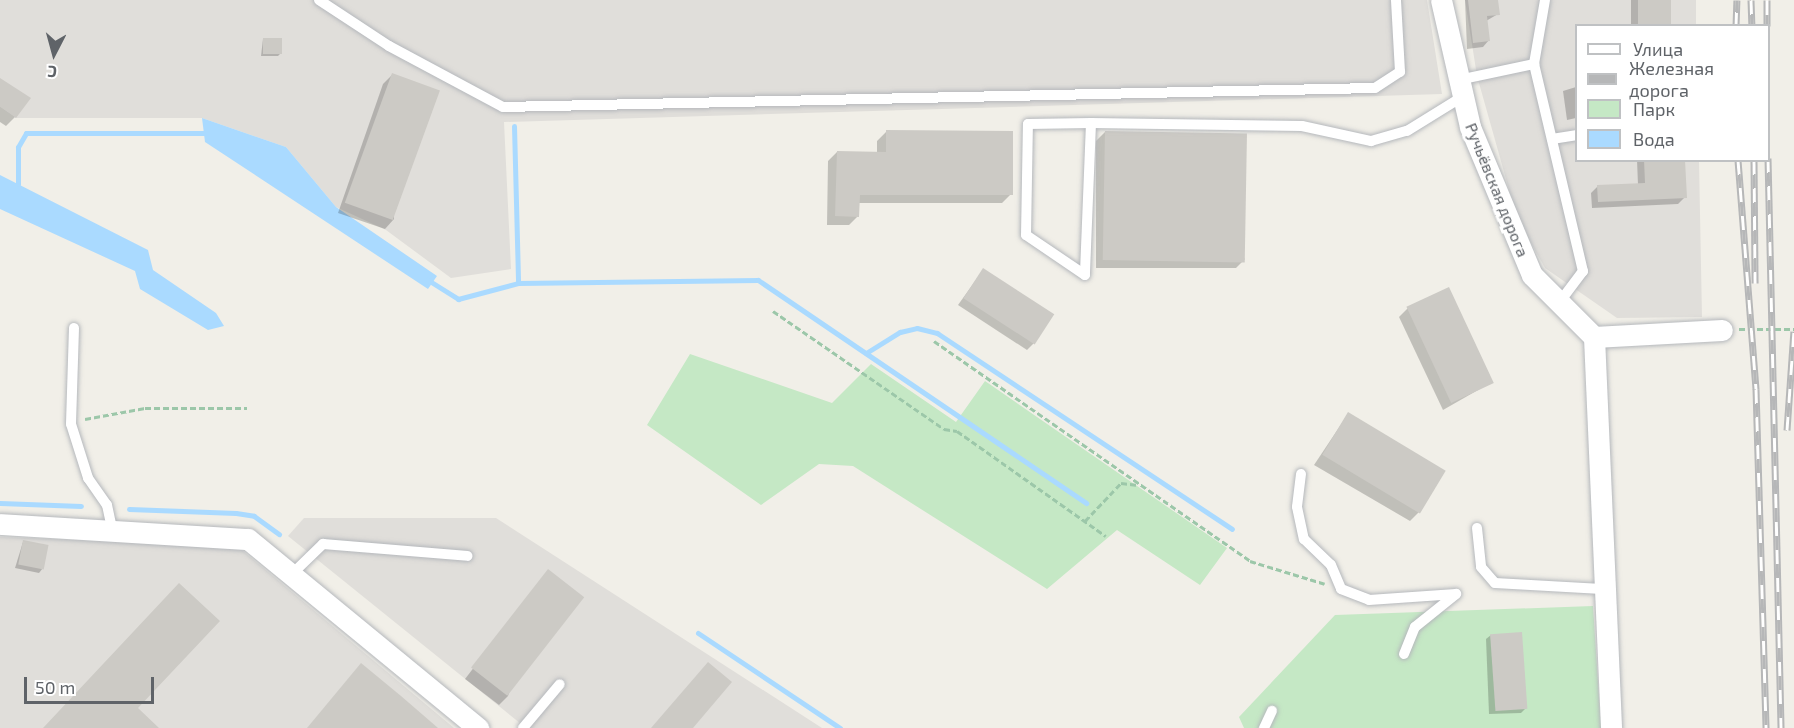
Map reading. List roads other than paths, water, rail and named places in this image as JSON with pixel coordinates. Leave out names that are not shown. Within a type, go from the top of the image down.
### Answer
[{"type":"street","name":"Ручьёвская дорога","points":[[1442,0],[1460,88],[1505,219],[1532,275],[1594,337]]},
{"type":"street","points":[[1611,728],[1602,589],[1594,337],[1722,330]]},
{"type":"street","points":[[0,524],[248,539],[478,728]]},
{"type":"lane","points":[[319,0],[389,46],[502,107],[1375,88],[1400,72],[1396,0]]},
{"type":"lane","points":[[1545,0],[1534,64],[1583,271],[1559,303]]},
{"type":"lane","points":[[1091,123],[1085,275],[1026,235],[1028,124],[1091,123],[1302,126],[1371,141],[1407,132],[1460,88],[1534,64]]},
{"type":"lane","points":[[1552,139],[1575,135]]},
{"type":"lane","points":[[74,328],[71,424],[88,478],[107,505],[112,530]]},
{"type":"lane","points":[[1301,474],[1297,507],[1304,539],[1331,565],[1341,589],[1369,600],[1456,594],[1415,627],[1404,654]]},
{"type":"lane","points":[[1477,528],[1481,567],[1495,583],[1602,589]]},
{"type":"lane","points":[[291,575],[323,544],[468,556]]},
{"type":"lane","points":[[523,728],[560,684]]},
{"type":"lane","points":[[1264,728],[1272,711]]},
{"type":"water","points":[[202,118],[286,147],[336,207],[437,276],[428,289],[205,142]]},
{"type":"water","points":[[0,175],[148,250],[153,270],[216,313],[224,326],[208,330],[140,289],[135,271],[0,209]]},
{"type":"waterway","points":[[514,126],[518,283],[758,280],[1086,503]]},
{"type":"waterway","points":[[18,184],[18,147],[26,133],[209,133]]},
{"type":"waterway","points":[[428,280],[458,299],[518,283]]},
{"type":"waterway","points":[[866,353],[900,332],[917,328],[937,333],[1232,529]]},
{"type":"waterway","points":[[0,503],[81,506]]},
{"type":"waterway","points":[[129,509],[236,513],[254,516],[279,534]]},
{"type":"waterway","points":[[698,633],[840,728]]},
{"type":"railway","points":[[1736,24],[1737,0]]},
{"type":"railway","points":[[1751,0],[1752,24]]},
{"type":"railway","points":[[1767,0],[1767,24]]},
{"type":"railway","points":[[1738,162],[1756,389],[1766,728]]},
{"type":"railway","points":[[1754,162],[1755,283]]},
{"type":"railway","points":[[1768,162],[1781,728]]},
{"type":"railway","points":[[1787,430],[1794,331]]}]
